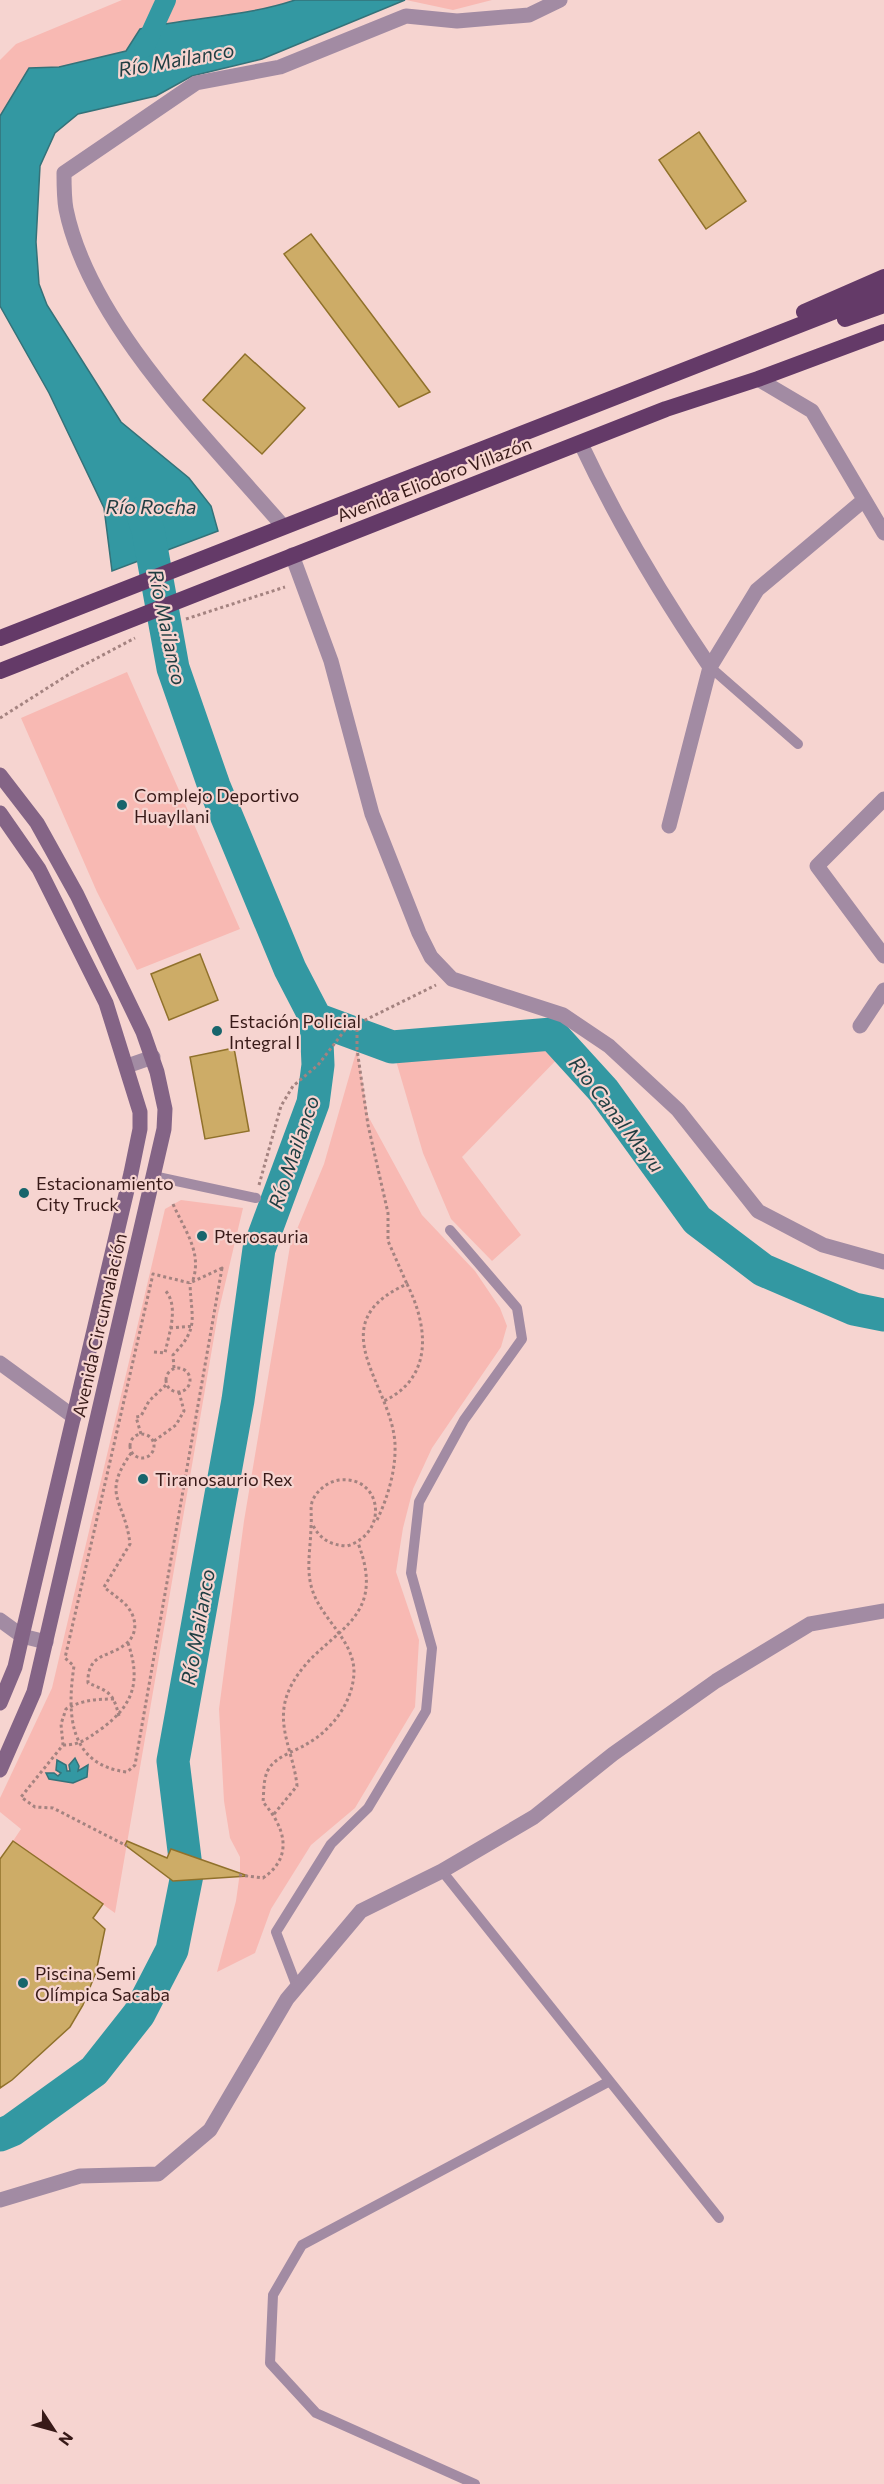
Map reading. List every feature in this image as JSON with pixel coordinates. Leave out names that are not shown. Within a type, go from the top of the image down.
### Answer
[{"type":"highway","name":"Avenida Eliodoro Villazón","points":[[0,638],[282,525],[656,380],[883,280]]},
{"type":"highway","name":"Avenida Eliodoro Villazón","points":[[656,380],[730,361],[884,305]]},
{"type":"highway","name":"Avenida Eliodoro Villazón","points":[[0,671],[666,409],[758,379],[884,332]]},
{"type":"main road","name":"Avenida Circunvalación","points":[[0,775],[37,823],[77,895],[153,1057],[165,1109],[164,1129],[34,1692],[0,1770]]},
{"type":"main road","name":"Avenida Circunvalación","points":[[0,813],[39,869],[106,1003],[128,1066],[140,1112],[140,1129],[131,1173],[15,1667],[0,1702]]},
{"type":"street","points":[[282,525],[154,377],[105,307],[76,243],[66,208],[64,173],[196,82],[280,67],[406,16],[457,21],[529,15],[560,0]]},
{"type":"street","points":[[758,379],[812,411],[884,533]]},
{"type":"street","points":[[581,444],[610,507],[655,586],[710,667]]},
{"type":"street","points":[[669,826],[710,667],[758,590],[864,500]]},
{"type":"street","points":[[292,555],[331,661],[372,814],[419,933],[431,957],[452,979],[563,1015],[609,1046],[678,1110],[758,1211],[823,1245],[884,1262]]},
{"type":"street","points":[[884,799],[817,866],[884,956]]},
{"type":"street","points":[[860,1026],[884,990]]},
{"type":"street","points":[[128,1066],[153,1057]]},
{"type":"street","points":[[131,1173],[153,1176]]},
{"type":"street","points":[[0,1363],[74,1417]]},
{"type":"street","points":[[0,2200],[80,2176],[158,2174],[210,2130],[258,2045],[297,1987],[361,1911],[441,1871],[534,1818],[613,1754],[716,1681],[810,1624],[884,1611]]},
{"type":"street","points":[[0,1620],[22,1636],[46,1642]]},
{"type":"lane","points":[[710,667],[798,744]]},
{"type":"lane","points":[[153,1176],[256,1198]]},
{"type":"lane","points":[[297,1987],[276,1932],[331,1844],[368,1809],[426,1712],[432,1648],[411,1573],[419,1502],[464,1420],[522,1339],[517,1308],[450,1230]]},
{"type":"lane","points":[[441,1871],[719,2218]]},
{"type":"lane","points":[[474,2484],[316,2413],[270,2363],[273,2295],[302,2245],[608,2082]]},
{"type":"path","points":[[185,619],[302,582]]},
{"type":"path","points":[[0,718],[82,666],[139,636]]},
{"type":"path","points":[[256,1198],[281,1106],[293,1086],[318,1065],[345,1030],[452,979]]},
{"type":"path","points":[[357,1023],[357,1049],[368,1125],[388,1213],[388,1242],[423,1322],[420,1363],[409,1382],[397,1395],[384,1401]]},
{"type":"path","points":[[173,1204],[195,1252],[198,1264],[191,1282],[194,1326],[189,1338],[172,1355],[174,1368]]},
{"type":"path","points":[[222,1268],[135,1766],[127,1772],[113,1770],[92,1759],[79,1745],[71,1712],[74,1666],[65,1658],[153,1274],[191,1282],[222,1268]]},
{"type":"path","points":[[312,1523],[317,1533],[336,1546],[358,1543],[374,1527],[387,1500],[395,1444],[384,1401],[370,1371],[363,1347],[364,1329],[369,1315],[382,1299],[407,1284]]},
{"type":"path","points":[[154,1352],[165,1353],[170,1328],[172,1300],[164,1289]]},
{"type":"path","points":[[170,1328],[194,1326]]},
{"type":"path","points":[[141,1434],[136,1417],[141,1416],[149,1401],[166,1385],[168,1373],[174,1368],[182,1369],[190,1377],[188,1385],[179,1392]]},
{"type":"path","points":[[166,1385],[179,1392]]},
{"type":"path","points":[[154,1441],[176,1425],[184,1411],[179,1392]]},
{"type":"path","points":[[119,1716],[114,1700],[107,1690],[88,1683],[88,1674],[101,1656],[128,1643],[135,1631],[134,1618],[126,1606],[104,1587],[130,1544],[126,1520],[115,1494],[116,1478],[132,1452],[131,1440],[141,1434],[148,1435],[154,1441],[154,1449],[150,1455],[138,1457],[132,1452]]},
{"type":"path","points":[[239,1875],[263,1878],[282,1856],[284,1836],[274,1814],[263,1802],[268,1770],[278,1759],[308,1744],[331,1725],[350,1694],[354,1673],[352,1656],[313,1594],[308,1574],[312,1523],[310,1512],[318,1492],[336,1480],[346,1480],[365,1488],[372,1496],[376,1506],[374,1527]]},
{"type":"path","points":[[274,1814],[297,1786],[284,1741],[284,1710],[290,1688],[304,1668],[354,1620],[362,1605],[366,1579],[363,1557],[358,1543]]},
{"type":"path","points":[[63,1745],[79,1745],[119,1716],[134,1688],[133,1659],[128,1643]]},
{"type":"path","points":[[114,1700],[96,1699],[79,1702],[66,1709],[61,1724],[63,1745],[21,1797],[35,1807],[53,1808],[127,1846]]},
{"type":"shaded area","points":[[122,0],[295,0],[257,10],[140,29],[126,51],[59,67],[30,68],[0,116],[0,60],[16,44]]},
{"type":"shaded area","points":[[406,0],[492,0],[453,10]]},
{"type":"shaded area","name":"Complejo Deportivo Huayllani","points":[[127,672],[240,929],[137,970],[97,892],[21,718]]},
{"type":"shaded area","points":[[552,1034],[566,1050],[462,1157],[521,1235],[492,1261],[451,1219],[423,1153],[392,1047]]},
{"type":"shaded area","points":[[357,1049],[368,1116],[422,1215],[475,1271],[500,1308],[507,1326],[501,1347],[432,1448],[413,1489],[403,1528],[396,1572],[419,1640],[415,1707],[355,1808],[311,1845],[271,1909],[255,1953],[217,1972],[236,1901],[240,1872],[240,1857],[230,1838],[224,1801],[219,1709],[244,1521],[290,1246],[324,1164]]},
{"type":"shaded area","points":[[181,1200],[243,1208],[218,1314],[115,1913],[13,1841],[21,1829],[0,1812],[0,1798],[52,1688],[165,1209]]},
{"type":"water","name":"Río Rocha","points":[[295,0],[405,0],[262,59],[192,76],[156,96],[78,114],[55,133],[40,166],[36,242],[39,284],[47,305],[121,422],[189,478],[211,506],[218,531],[112,571],[104,508],[49,393],[0,306],[0,116],[29,68],[59,67],[126,51],[140,29],[257,10]]},
{"type":"water","points":[[75,1758],[79,1766],[78,1771],[88,1765],[87,1777],[73,1783],[49,1779],[46,1773],[54,1773],[58,1776],[61,1773],[56,1770],[57,1760],[66,1765],[67,1771],[70,1771],[69,1765]]},
{"type":"building","points":[[699,132],[746,201],[706,229],[659,160]]},
{"type":"building","points":[[311,234],[430,392],[399,407],[284,254]]},
{"type":"building","points":[[245,354],[305,408],[262,454],[203,400]]},
{"type":"building","points":[[200,954],[218,1000],[169,1020],[151,974]]},
{"type":"building","points":[[234,1048],[249,1131],[205,1139],[190,1057]]},
{"type":"building","name":"Piscina Semi Olímpica Sacaba","points":[[13,1841],[103,1904],[93,1918],[105,1929],[96,1972],[83,2005],[70,2027],[12,2080],[0,2088],[0,1859]]},
{"type":"building","points":[[127,1841],[167,1858],[171,1849],[248,1876],[173,1881],[125,1845]]},
{"type":"waterway","points":[[144,48],[166,0]]},
{"type":"waterway","name":"Río Mailanco","points":[[0,2135],[12,2130],[94,2071],[139,2014],[172,1950],[187,1875],[173,1761],[238,1400],[259,1249],[313,1103],[318,1065],[316,1019],[290,969],[214,786],[173,668],[148,530],[142,513]]},
{"type":"waterway","name":"Rio Canal Mayu","points":[[316,1019],[392,1047],[552,1034],[603,1090],[697,1220],[763,1270],[854,1309],[884,1315]]},
{"type":"place","name":"Complejo Deportivo Huayllani","points":[[122,805]]},
{"type":"place","name":"Estación Policial Integral I","points":[[217,1031]]},
{"type":"place","name":"Estacionamiento City Truck","points":[[24,1193]]},
{"type":"place","name":"Pterosauria","points":[[202,1236]]},
{"type":"place","name":"Tiranosaurio Rex","points":[[143,1479]]},
{"type":"place","name":"Piscina Semi Olímpica Sacaba","points":[[23,1983]]}]
